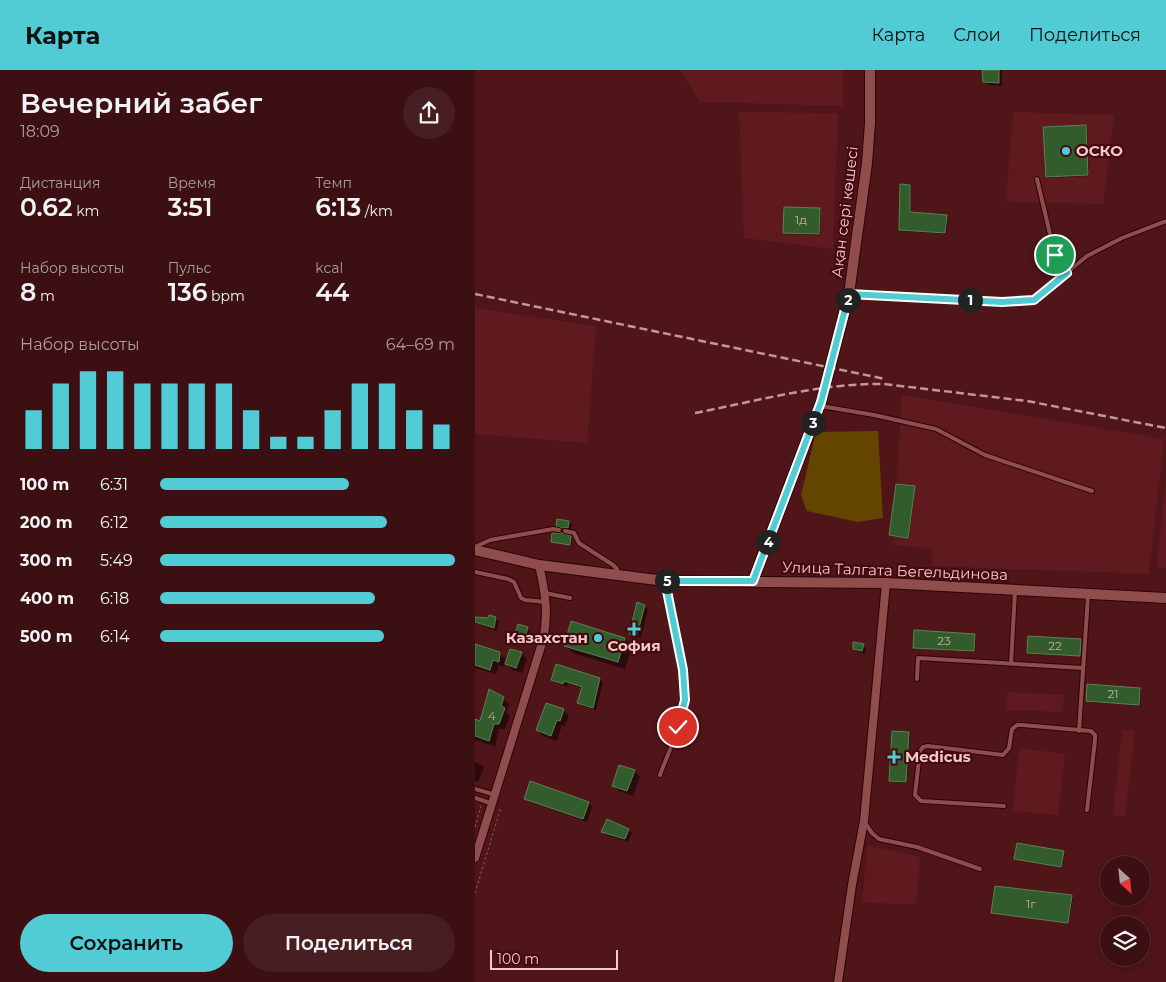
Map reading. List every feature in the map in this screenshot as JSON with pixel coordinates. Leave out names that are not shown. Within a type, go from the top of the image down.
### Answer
[{"type":"street","name":"Ақан сері көшесі","points":[[753,581],[819,406],[849,294],[867,163],[870,123],[870,70]]},
{"type":"street","name":"Улица Талгата Бегельдинова","points":[[475,549],[539,566],[665,581],[886,583],[1166,598]]},
{"type":"street","points":[[475,858],[496,795],[547,624],[545,593],[539,566]]},
{"type":"street","points":[[838,982],[852,885],[864,821],[886,583]]},
{"type":"lane","points":[[1037,179],[1055,255],[1067,273]]},
{"type":"lane","points":[[849,294],[1002,302],[1034,300],[1087,256],[1122,238],[1166,221]]},
{"type":"lane","points":[[819,406],[874,415],[936,429],[985,455],[1092,491]]},
{"type":"lane","points":[[475,549],[490,540],[559,530]]},
{"type":"lane","points":[[565,531],[575,533],[579,542],[613,565],[617,569],[619,576]]},
{"type":"lane","points":[[475,572],[508,579],[514,582],[521,598],[546,602]]},
{"type":"lane","points":[[660,775],[678,727],[685,700],[683,670],[665,581]]},
{"type":"lane","points":[[1011,664],[1015,590]]},
{"type":"lane","points":[[545,593],[571,598]]},
{"type":"lane","points":[[1079,731],[1088,594]]},
{"type":"lane","points":[[917,678],[918,658],[1083,668]]},
{"type":"lane","points":[[1004,806],[921,801],[915,795],[920,751],[923,747],[928,746],[1003,755],[1009,748],[1012,729],[1017,725],[1091,731],[1095,735],[1095,740],[1087,810]]},
{"type":"lane","points":[[475,789],[496,795]]},
{"type":"lane","points":[[475,798],[493,804]]},
{"type":"lane","points":[[864,821],[872,833],[879,839],[917,848],[980,869]]},
{"type":"path","points":[[475,827],[483,801]]},
{"type":"path","points":[[475,893],[502,807],[493,804]]},
{"type":"shaded area","points":[[680,70],[843,70],[843,106],[700,102]]},
{"type":"shaded area","points":[[739,112],[838,113],[833,249],[744,238]]},
{"type":"shaded area","points":[[1013,112],[1114,115],[1103,204],[1006,202]]},
{"type":"shaded area","points":[[475,308],[596,326],[587,443],[475,434]]},
{"type":"shaded area","points":[[902,395],[1164,439],[1149,574],[933,566],[931,548],[893,545]]},
{"type":"shaded area","points":[[878,431],[883,518],[858,522],[807,511],[801,495],[816,432]]},
{"type":"shaded area","points":[[1166,477],[1166,568],[1157,567]]},
{"type":"shaded area","points":[[1007,692],[1064,695],[1063,712],[1006,710]]},
{"type":"shaded area","points":[[1122,730],[1135,731],[1125,816],[1113,815]]},
{"type":"shaded area","points":[[1019,748],[1065,754],[1058,818],[1057,815],[1013,811]]},
{"type":"shaded area","points":[[867,845],[920,857],[916,904],[862,903]]},
{"type":"building","points":[[982,70],[999,70],[999,83],[983,82]]},
{"type":"building","name":"ОСКО","points":[[1086,125],[1088,175],[1046,177],[1043,127]]},
{"type":"building","points":[[900,184],[910,185],[910,212],[947,215],[945,233],[899,230]]},
{"type":"building","points":[[784,207],[820,208],[819,234],[783,233]]},
{"type":"building","points":[[896,484],[915,486],[908,538],[889,535]]},
{"type":"building","points":[[557,519],[569,521],[568,528],[556,526]]},
{"type":"building","points":[[552,533],[562,533],[571,536],[570,545],[551,542]]},
{"type":"building","points":[[637,602],[645,605],[637,635],[629,634]]},
{"type":"building","points":[[489,615],[496,617],[494,628],[475,622],[475,617],[488,618]]},
{"type":"building","points":[[571,621],[625,638],[618,662],[564,646]]},
{"type":"building","points":[[518,624],[528,627],[525,638],[515,634]]},
{"type":"building","points":[[914,630],[975,634],[974,651],[913,648]]},
{"type":"building","points":[[1028,636],[1081,639],[1080,656],[1027,653]]},
{"type":"building","points":[[853,642],[864,644],[862,651],[853,649]]},
{"type":"building","points":[[475,644],[500,652],[499,662],[493,660],[490,670],[475,665]]},
{"type":"building","points":[[510,649],[522,652],[516,668],[505,664]]},
{"type":"building","points":[[556,664],[600,678],[593,708],[577,703],[582,687],[564,681],[563,684],[551,680]]},
{"type":"building","points":[[1087,684],[1140,688],[1139,705],[1086,701]]},
{"type":"building","points":[[489,689],[504,697],[501,706],[505,708],[499,724],[494,724],[489,741],[475,736],[475,719],[480,721]]},
{"type":"building","points":[[546,703],[564,709],[560,721],[557,720],[551,736],[536,730]]},
{"type":"building","name":"Medicus","points":[[892,731],[909,732],[906,782],[889,781]]},
{"type":"building","points":[[619,765],[635,770],[627,791],[612,786]]},
{"type":"building","points":[[530,781],[589,802],[583,819],[524,799]]},
{"type":"building","points":[[607,819],[629,829],[625,839],[601,832]]},
{"type":"building","points":[[1017,843],[1064,851],[1061,867],[1014,859]]},
{"type":"building","points":[[995,886],[1072,895],[1068,923],[991,913]]},
{"type":"railway","points":[[475,294],[885,379]]},
{"type":"railway","points":[[695,413],[765,398],[836,386],[884,384],[1027,401],[1166,428]]},
{"type":"place","name":"ОСКО","points":[[1066,151]]},
{"type":"place","name":"София","points":[[634,629]]},
{"type":"place","name":"Казахстан","points":[[598,638]]},
{"type":"place","name":"Medicus","points":[[894,757]]},
{"type":"route","points":[[678,727],[685,700],[683,670],[665,581],[753,581],[821,402],[849,294],[1002,302],[1034,300],[1067,273],[1055,255]]}]
